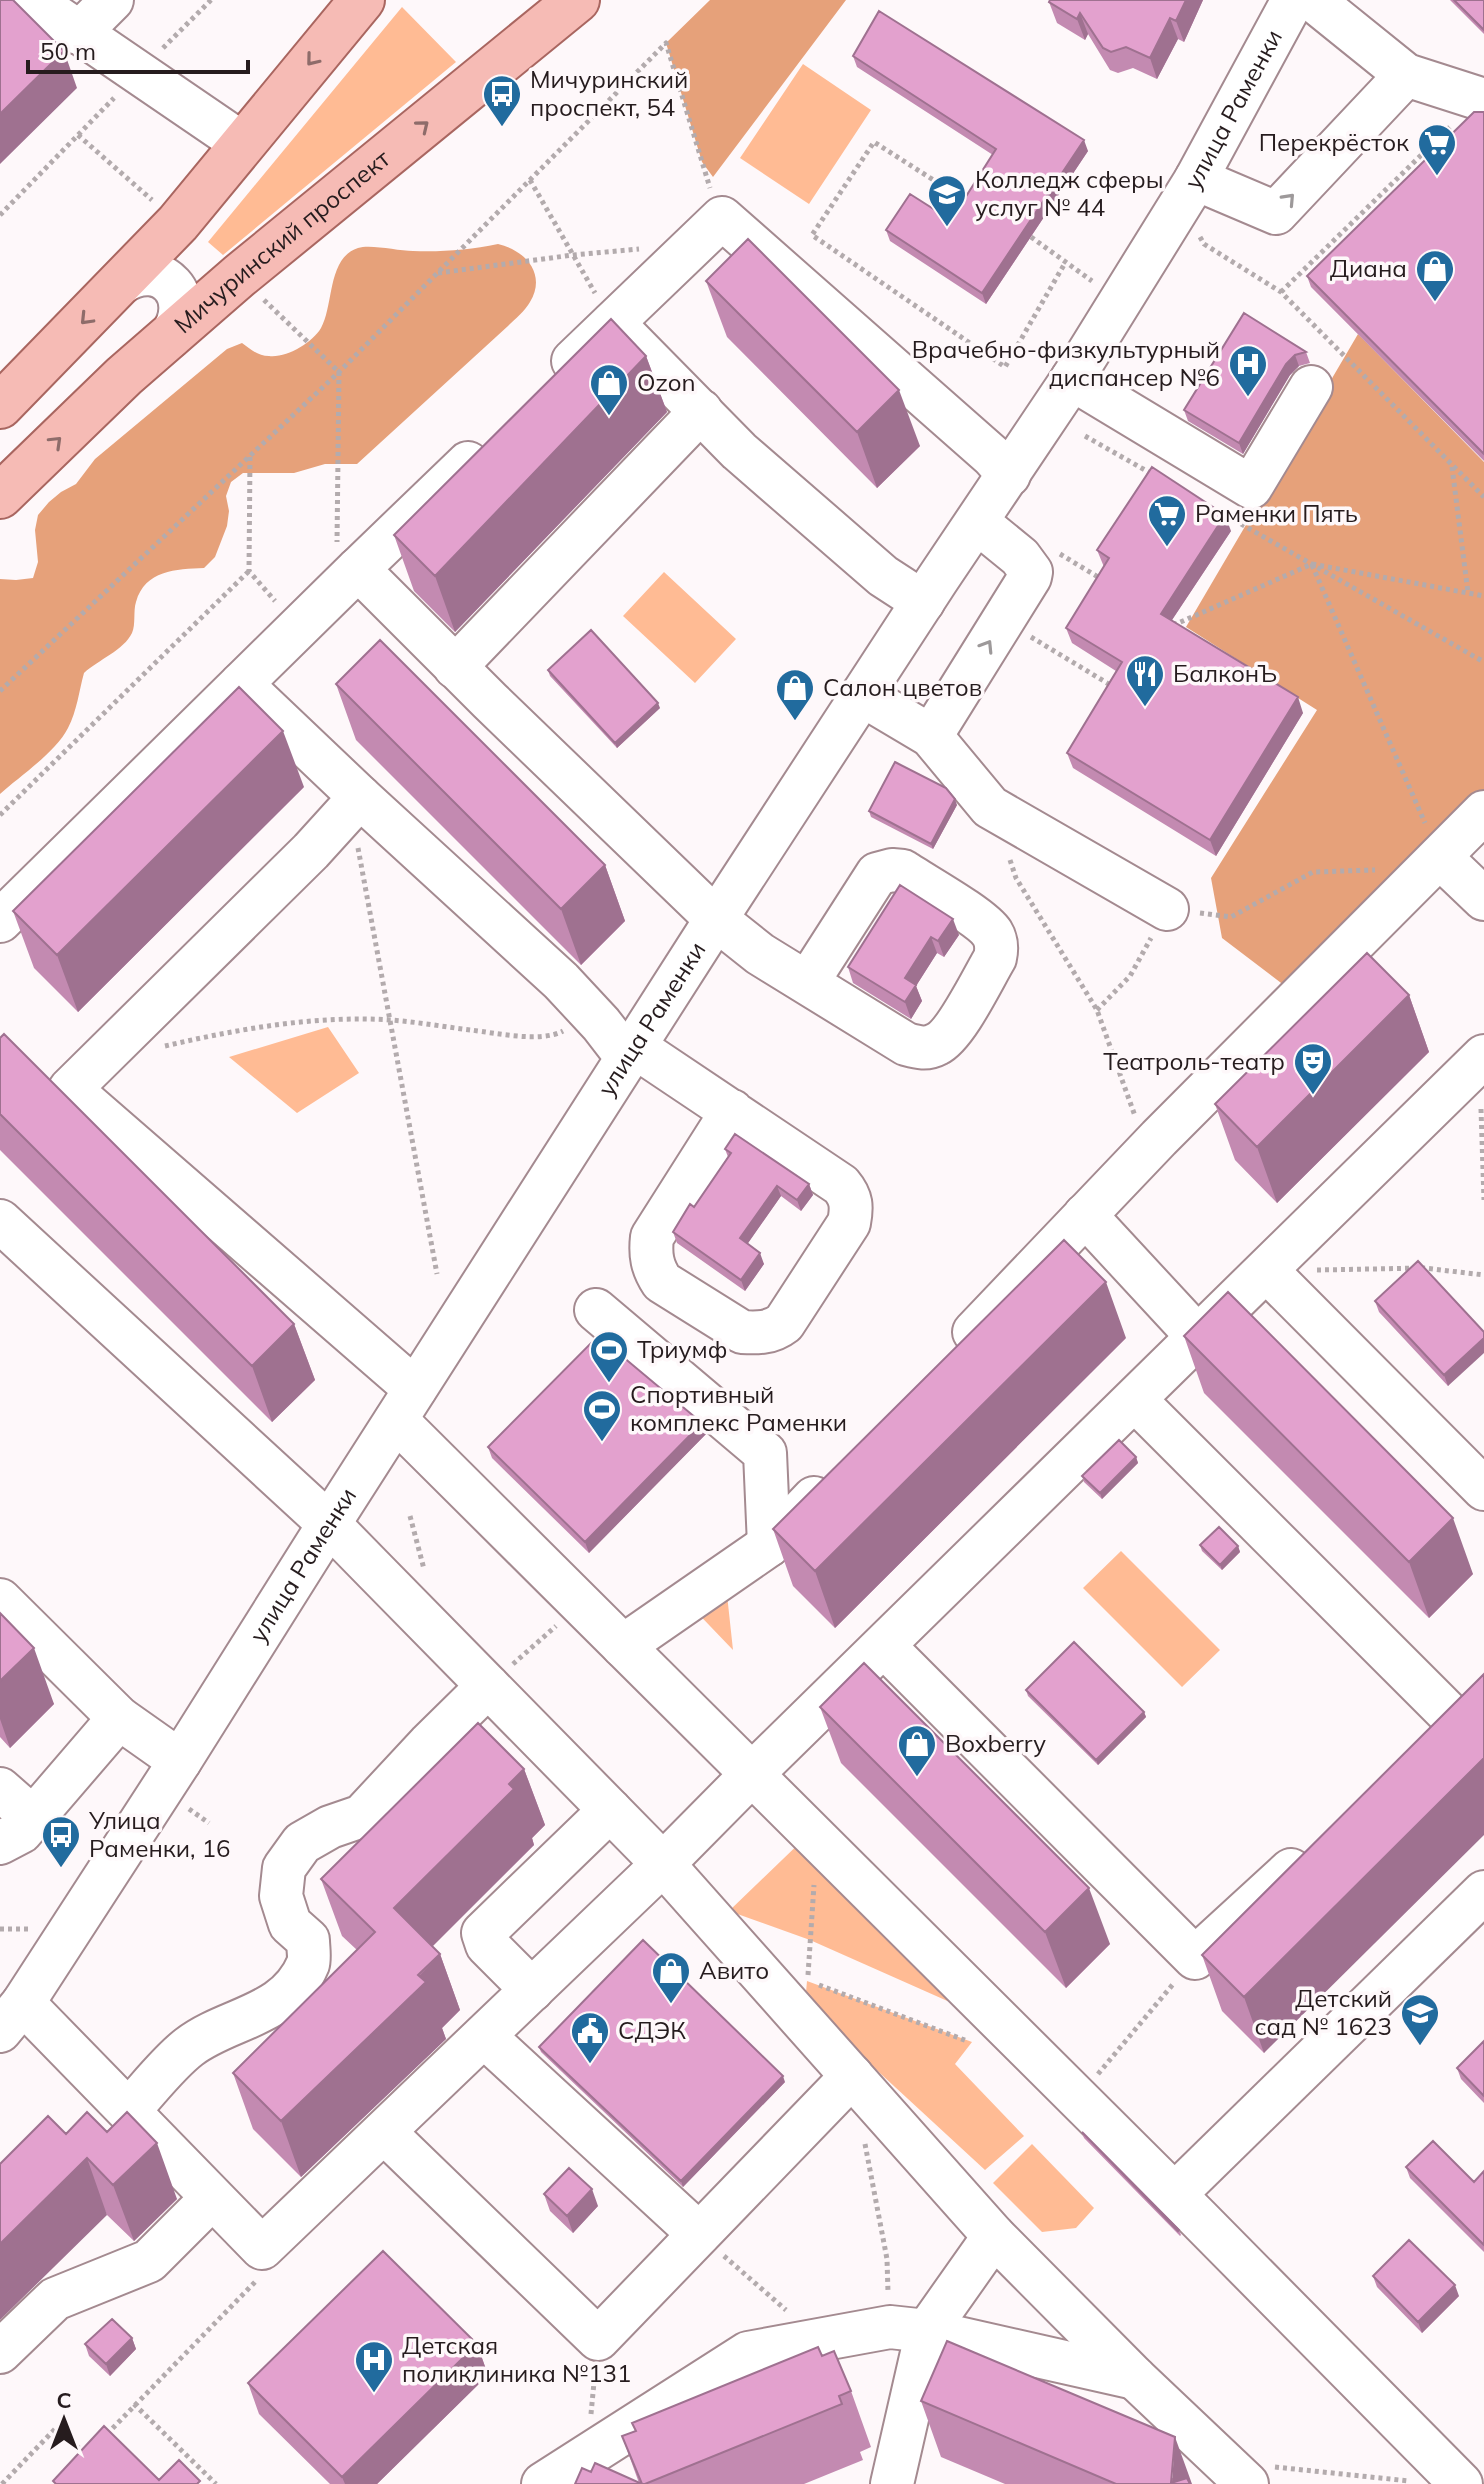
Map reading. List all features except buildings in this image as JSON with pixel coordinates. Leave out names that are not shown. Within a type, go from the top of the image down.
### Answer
[{"type":"main road","points":[[0,406],[178,223],[362,0]]},
{"type":"main road","name":"Мичуринский проспект","points":[[0,496],[124,376],[239,276],[577,0]]},
{"type":"street","points":[[32,0],[243,144]]},
{"type":"street","points":[[79,33],[112,0]]},
{"type":"street","name":"улица Раменки","points":[[12,2017],[180,1761],[716,919],[1072,379],[1189,192],[1293,0]]},
{"type":"street","points":[[1313,0],[1406,75],[1482,99]]},
{"type":"street","points":[[1189,192],[1276,213],[1406,75]]},
{"type":"street","points":[[546,387],[708,232],[992,456],[1009,475]]},
{"type":"street","points":[[121,283],[131,276],[144,273],[167,280],[181,302],[178,326],[170,337]]},
{"type":"street","points":[[613,323],[739,451],[883,576],[923,602]]},
{"type":"street","points":[[1072,379],[1251,487],[1311,387]]},
{"type":"street","points":[[455,667],[701,411]]},
{"type":"street","points":[[0,921],[491,441]]},
{"type":"street","points":[[931,736],[1030,577],[1031,572],[1020,557],[977,522]]},
{"type":"street","points":[[358,569],[716,919],[760,954],[807,983],[906,1044],[923,1048],[936,1045],[949,1036],[995,958],[995,939],[983,923],[903,871],[892,870],[877,874],[807,983]]},
{"type":"street","points":[[241,684],[356,803],[561,981],[631,1053],[732,1111],[841,1185],[850,1195],[852,1209],[849,1223],[784,1323],[774,1330],[742,1332],[662,1282],[653,1269],[650,1252],[652,1237],[732,1111]]},
{"type":"street","points":[[862,695],[931,736],[990,807],[1167,909]]},
{"type":"street","points":[[356,803],[70,1089],[406,1405],[581,1604],[1174,2195],[1450,2483],[1484,2467]]},
{"type":"street","points":[[944,1363],[1159,1138],[1484,812]]},
{"type":"street","points":[[1434,863],[1484,899]]},
{"type":"street","points":[[12,2017],[129,2110],[262,2248],[663,1864],[1482,1061]]},
{"type":"street","points":[[1085,1215],[1198,1337]]},
{"type":"street","points":[[0,1221],[329,1524],[663,1864],[994,2236],[1235,2473]]},
{"type":"street","points":[[1267,1271],[1484,1489]]},
{"type":"street","points":[[596,1310],[765,1453],[769,1545]]},
{"type":"street","points":[[1135,1400],[1442,1729],[1484,1691]]},
{"type":"street","points":[[623,1646],[769,1545],[835,1477]]},
{"type":"street","points":[[0,1600],[119,1718],[180,1761]]},
{"type":"street","points":[[884,1646],[1195,1958],[1319,1844]]},
{"type":"street","points":[[129,2110],[188,2048],[218,2030],[247,2020],[287,1996],[309,1962],[308,1940],[290,1924],[281,1896],[284,1868],[302,1843],[330,1827],[362,1816],[488,1686]]},
{"type":"street","points":[[0,1843],[21,1832],[119,1718]]},
{"type":"street","points":[[0,1789],[33,1818]]},
{"type":"street","points":[[532,1990],[487,1945],[483,1933],[610,1810]]},
{"type":"street","points":[[1174,2195],[1484,1892]]},
{"type":"street","points":[[484,2036],[699,2234]]},
{"type":"street","points":[[384,2132],[598,2339],[852,2076]]},
{"type":"street","points":[[0,2352],[55,2299],[149,2261],[212,2198]]},
{"type":"street","points":[[892,2484],[908,2329],[994,2236]]},
{"type":"street","points":[[543,2484],[748,2353],[820,2339],[908,2329],[1135,2378]]},
{"type":"path","points":[[0,215],[211,0]]},
{"type":"path","points":[[0,691],[339,372],[437,273],[666,43],[715,203],[708,232],[573,255],[437,273]]},
{"type":"path","points":[[1281,292],[1482,99]]},
{"type":"path","points":[[78,135],[178,223]]},
{"type":"path","points":[[946,188],[874,142],[812,235],[1005,367],[1065,263]]},
{"type":"path","points":[[530,180],[613,323]]},
{"type":"path","points":[[1189,192],[1204,244],[1281,292],[1484,497]]},
{"type":"path","points":[[1031,237],[1095,282]]},
{"type":"path","points":[[239,276],[339,372],[337,543],[358,569]]},
{"type":"path","points":[[1085,436],[1165,481]]},
{"type":"path","points":[[250,456],[249,571],[264,590],[301,624]]},
{"type":"path","points":[[1452,465],[1468,593]]},
{"type":"path","points":[[1232,519],[1484,662]]},
{"type":"path","points":[[1050,548],[1113,586]]},
{"type":"path","points":[[1097,1010],[1130,976],[1167,909],[1231,917],[1313,872],[1434,863],[1312,564]]},
{"type":"path","points":[[1163,617],[1176,624],[1312,564],[1484,596]]},
{"type":"path","points":[[0,815],[249,571]]},
{"type":"path","points":[[356,803],[389,1020],[437,1274]]},
{"type":"path","points":[[990,807],[1016,878],[1097,1010],[1135,1116]]},
{"type":"path","points":[[156,1047],[215,1034],[296,1022],[389,1020],[512,1035],[554,1036],[592,1016]]},
{"type":"path","points":[[1482,1061],[1484,1200]]},
{"type":"path","points":[[1267,1271],[1424,1268],[1484,1275]]},
{"type":"path","points":[[488,1686],[581,1604]]},
{"type":"path","points":[[807,1981],[817,1840]]},
{"type":"path","points":[[0,1929],[31,1929]]},
{"type":"path","points":[[747,1958],[972,2042]]},
{"type":"path","points":[[1078,2098],[1195,1958]]},
{"type":"path","points":[[864,2137],[887,2259],[908,2329]]},
{"type":"path","points":[[699,2234],[820,2339]]},
{"type":"path","points":[[106,2435],[276,2261],[262,2248]]},
{"type":"path","points":[[587,2456],[598,2339]]},
{"type":"path","points":[[134,2404],[216,2484]]},
{"type":"path","points":[[2,2484],[56,2428],[87,2455],[97,2445]]},
{"type":"path","points":[[1235,2473],[1450,2483]]},
{"type":"shaded area","points":[[710,0],[846,0],[713,177],[702,162],[666,43]]},
{"type":"shaded area","points":[[402,7],[456,62],[223,255],[208,242]]},
{"type":"shaded area","points":[[803,64],[871,110],[809,204],[740,158]]},
{"type":"shaded area","points":[[498,244],[517,252],[534,273],[535,292],[523,312],[357,464],[325,464],[294,473],[243,473],[231,482],[226,496],[229,511],[227,526],[215,557],[204,568],[163,573],[146,583],[136,602],[133,629],[128,639],[84,673],[74,715],[62,737],[46,755],[0,794],[0,579],[33,578],[38,562],[35,530],[38,515],[49,502],[76,484],[95,459],[227,349],[242,343],[265,356],[276,356],[291,352],[312,339],[321,328],[336,272],[348,253],[363,247],[435,251]]},
{"type":"shaded area","points":[[1358,334],[1484,462],[1484,793],[1289,989],[1222,938],[1211,878],[1317,710],[1186,627]]},
{"type":"shaded area","points":[[664,572],[736,639],[695,683],[623,616]]},
{"type":"shaded area","points":[[328,1027],[359,1073],[297,1113],[229,1057]]},
{"type":"shaded area","points":[[1121,1551],[1220,1650],[1182,1687],[1083,1588]]},
{"type":"shaded area","points":[[725,1576],[733,1650],[687,1602]]},
{"type":"shaded area","points":[[810,1833],[1006,2027],[810,1940],[729,1911]]},
{"type":"shaded area","points":[[807,1981],[972,2042],[955,2064],[1024,2136],[985,2170],[805,2004]]},
{"type":"shaded area","points":[[1032,2144],[1094,2208],[1076,2228],[1042,2232],[993,2183]]},
{"type":"place","name":"Мичуринский проспект, 54","points":[[502,128]]},
{"type":"place","name":"Перекрёсток","points":[[1437,177]]},
{"type":"place","name":"Колледж сферы услуг № 44","points":[[947,228]]},
{"type":"place","name":"Диана","points":[[1435,303]]},
{"type":"place","name":"Врачебно-физкультурный диспансер №6","points":[[1248,398]]},
{"type":"place","name":"Ozon","points":[[609,417]]},
{"type":"place","name":"Раменки Пять","points":[[1167,548]]},
{"type":"place","name":"БалконЪ","points":[[1145,708]]},
{"type":"place","name":"Салон цветов","points":[[795,722]]},
{"type":"place","name":"Театроль-театр","points":[[1313,1096]]},
{"type":"place","name":"Триумф","points":[[609,1384]]},
{"type":"place","name":"Спортивный комплекс Раменки","points":[[602,1443]]},
{"type":"place","name":"Boxberry","points":[[917,1778]]},
{"type":"place","name":"Улица Раменки, 16","points":[[61,1869]]},
{"type":"place","name":"Авито","points":[[671,2005]]},
{"type":"place","name":"Детский сад № 1623","points":[[1420,2047]]},
{"type":"place","name":"СДЭК","points":[[590,2065]]},
{"type":"place","name":"Детская поликлиника №131","points":[[374,2394]]}]
